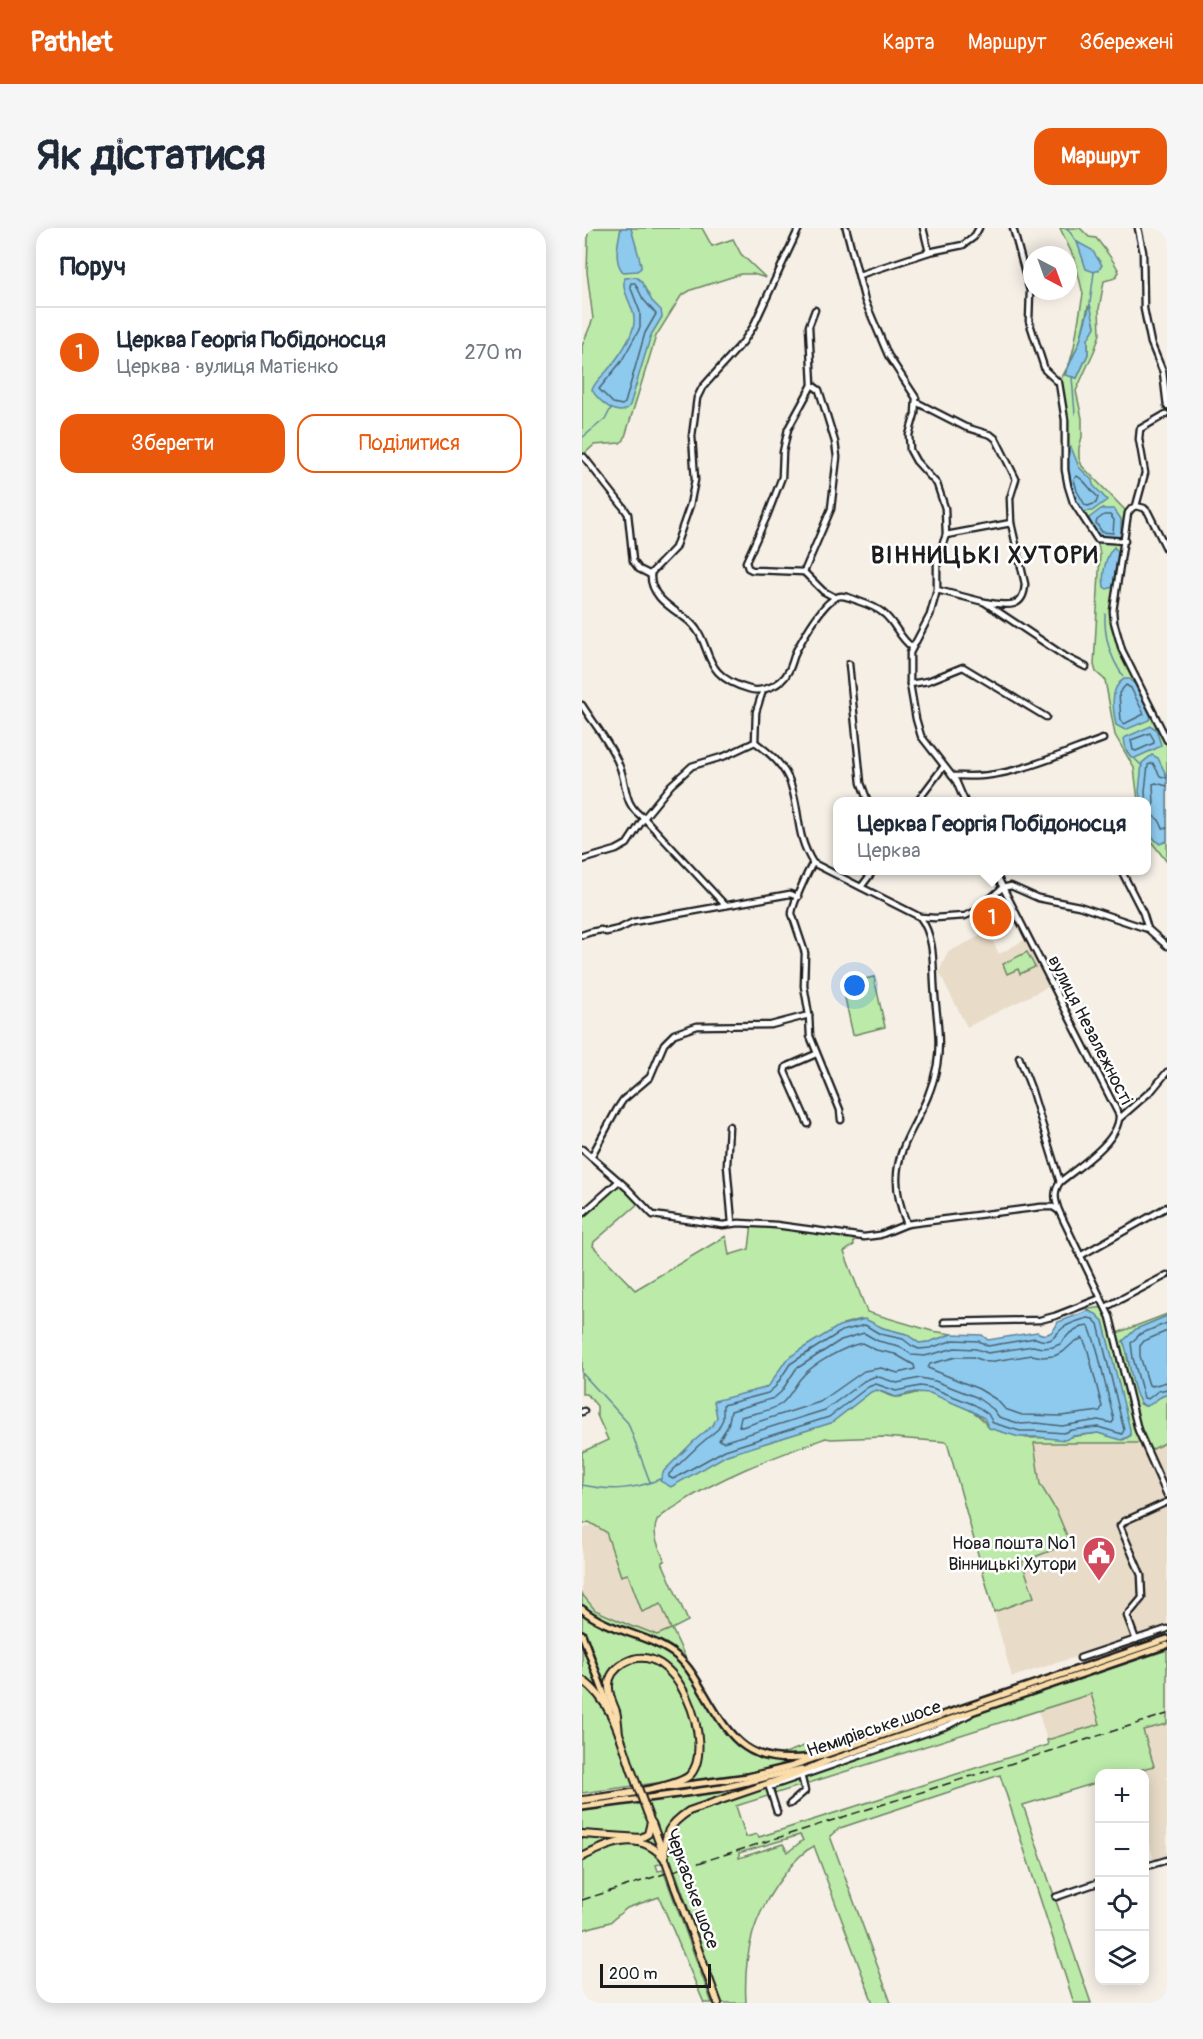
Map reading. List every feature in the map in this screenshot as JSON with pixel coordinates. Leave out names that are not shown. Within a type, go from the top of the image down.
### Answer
[{"type":"highway","points":[[582,1800],[641,1791],[680,1781],[694,1770],[699,1753],[698,1732],[676,1679],[664,1664],[648,1658],[633,1659],[613,1672],[609,1691],[620,1734]]},
{"type":"highway","points":[[582,1680],[600,1695],[620,1734]]},
{"type":"highway","name":"Черкаське шосе","points":[[620,1734],[718,2003]]},
{"type":"highway","points":[[665,1860],[664,1842],[667,1833],[674,1822],[689,1811],[794,1775],[826,1758]]},
{"type":"highway","points":[[582,1834],[641,1838],[648,1834],[651,1821]]},
{"type":"highway","points":[[582,1857],[621,1841],[651,1846],[665,1860]]},
{"type":"main road","points":[[582,1609],[599,1620],[666,1648],[680,1659],[693,1674],[728,1732],[751,1751],[770,1758],[787,1760],[826,1758]]},
{"type":"main road","points":[[582,1634],[620,1734]]},
{"type":"main road","name":"Немирівське шосе","points":[[582,1807],[722,1788],[768,1778],[1167,1640]]},
{"type":"main road","name":"Немирівське шосе","points":[[641,1791],[748,1777],[826,1758],[1167,1645]]},
{"type":"street","points":[[651,575],[675,548],[690,505],[695,480],[692,436],[697,398],[753,327],[799,228]]},
{"type":"street","points":[[846,228],[865,302],[886,351],[913,391],[916,402],[909,446],[916,461],[940,489],[946,513],[946,535],[937,559],[937,590],[930,615],[912,647],[909,658],[910,684],[921,736],[952,776],[963,797]]},
{"type":"street","points":[[923,228],[929,252]]},
{"type":"street","points":[[859,275],[929,252],[968,243],[979,228]]},
{"type":"street","points":[[1013,228],[1030,291],[1029,321],[1045,370],[1059,383],[1065,420],[1065,470],[1069,492],[1097,539],[1125,541]]},
{"type":"street","points":[[1138,228],[1143,252],[1144,309],[1151,343],[1165,371],[1167,406]]},
{"type":"street","points":[[815,310],[809,326],[812,385],[788,429],[783,452],[782,477],[746,562],[748,568],[752,570],[804,572],[823,591],[834,597]]},
{"type":"street","points":[[804,572],[831,509],[837,457],[836,442],[819,390],[812,385]]},
{"type":"street","points":[[916,402],[965,427],[991,435],[996,439],[1016,479],[1010,498],[1011,523],[1025,584],[1021,600],[1007,606],[937,590]]},
{"type":"street","points":[[1167,413],[1140,429],[1145,473],[1136,506],[1128,513],[1113,622],[1122,650],[1167,740]]},
{"type":"street","points":[[584,457],[628,514],[635,564],[651,575],[661,599],[694,626],[719,675],[748,689],[763,690],[777,684],[784,678],[801,641],[826,604],[834,597],[843,596],[874,607],[885,614],[903,639],[912,647]]},
{"type":"street","points":[[1136,506],[1148,512],[1167,550]]},
{"type":"street","points":[[946,535],[1011,523]]},
{"type":"street","points":[[984,602],[1066,657],[1086,667]]},
{"type":"street","points":[[849,664],[861,783],[866,797]]},
{"type":"street","points":[[910,684],[928,681],[963,667],[1046,717]]},
{"type":"street","points":[[755,742],[756,712],[763,690]]},
{"type":"street","points":[[582,705],[620,765],[629,803],[634,811],[644,818],[725,905]]},
{"type":"street","points":[[952,776],[1000,773],[1102,739]]},
{"type":"street","points":[[582,860],[622,848],[671,785],[692,766],[724,756],[755,742]]},
{"type":"street","points":[[755,742],[772,754],[788,777],[804,848],[813,862],[833,872]]},
{"type":"street","points":[[920,797],[944,766]]},
{"type":"street","points":[[813,862],[806,873],[792,908],[792,914],[805,953],[804,986],[810,1036],[840,1110],[841,1120]]},
{"type":"street","points":[[838,875],[920,916],[935,918],[965,916],[976,911],[1002,888],[1011,886],[1038,898],[1079,906],[1148,929],[1167,946]]},
{"type":"street","points":[[861,887],[870,875]]},
{"type":"street","points":[[996,875],[1003,897]]},
{"type":"street","points":[[1124,875],[1148,929]]},
{"type":"street","name":"вулиця Незалежності","points":[[1002,888],[1120,1118],[1118,1126],[1104,1145],[1060,1182]]},
{"type":"street","points":[[582,935],[601,930],[606,932],[619,929],[633,922],[725,905],[790,894],[798,897]]},
{"type":"street","points":[[907,1224],[899,1206],[897,1193],[898,1161],[904,1144],[925,1104],[938,1063],[933,953],[927,928],[920,916]]},
{"type":"street","points":[[927,928],[935,918]]},
{"type":"street","points":[[591,1157],[616,1109],[650,1077],[664,1044],[674,1034],[697,1026],[771,1025],[809,1015]]},
{"type":"street","points":[[808,1124],[785,1072],[786,1067],[816,1054]]},
{"type":"street","points":[[1019,1057],[1060,1182],[1054,1194],[1059,1211],[1110,1317],[1138,1430],[1167,1495]]},
{"type":"street","points":[[1120,1118],[1153,1089],[1167,1072]]},
{"type":"street","points":[[729,1126],[727,1165],[732,1223]]},
{"type":"street","points":[[582,1149],[654,1215],[723,1225],[732,1223],[788,1226],[864,1237],[880,1235],[907,1224],[1041,1207],[1059,1211]]},
{"type":"street","points":[[582,1214],[619,1181]]},
{"type":"street","points":[[1080,1256],[1167,1207]]},
{"type":"street","points":[[1106,1307],[1167,1275]]},
{"type":"street","points":[[944,1322],[1040,1320],[1101,1298]]},
{"type":"street","points":[[1136,1640],[1127,1616],[1142,1598],[1141,1575],[1120,1526],[1125,1521],[1167,1502]]},
{"type":"street","points":[[1080,1658],[1167,1629]]},
{"type":"street","points":[[777,1812],[769,1787],[949,1725],[976,1710]]},
{"type":"street","points":[[790,1804],[805,1791],[801,1776]]},
{"type":"street","points":[[1149,1865],[1167,1860]]},
{"type":"street","points":[[1056,1897],[1095,1884]]},
{"type":"shaded area","points":[[988,932],[999,954],[1028,938],[1052,985],[967,1027],[939,972],[948,952]]},
{"type":"shaded area","points":[[1034,1442],[1143,1443],[1147,1452],[1167,1442],[1167,1628],[1012,1677],[994,1612],[1034,1597],[1022,1562],[1041,1487]]},
{"type":"shaded area","points":[[593,1524],[606,1532],[621,1576],[628,1574],[642,1611],[661,1604],[672,1629],[657,1635],[604,1615],[591,1606],[582,1594],[582,1529]]},
{"type":"shaded area","points":[[1091,1694],[1101,1724],[1047,1740],[1038,1711]]},
{"type":"shaded area","points":[[1167,1724],[1167,1860],[1155,1864],[1149,1843],[1149,1769],[1144,1769],[1153,1766],[1142,1730]]},
{"type":"green space","points":[[587,228],[702,228],[712,246],[733,239],[741,254],[766,278],[753,274],[741,274],[691,290],[681,296],[656,336],[624,440],[620,443],[594,445],[582,456],[582,346],[593,319],[587,272]]},
{"type":"green space","points":[[1060,228],[1080,228],[1089,237],[1096,238],[1119,272],[1115,278],[1104,281],[1099,309],[1100,334],[1076,391],[1082,418],[1079,458],[1082,466],[1128,513],[1113,611],[1119,643],[1167,740],[1167,862],[1151,841],[1151,797],[1138,797],[1134,768],[1115,735],[1105,680],[1096,672],[1094,665],[1100,554],[1097,539],[1079,511],[1068,486],[1065,420],[1059,383],[1070,362],[1083,294],[1077,268],[1077,246],[1068,246]],"holes":[[[1088,307],[1095,325],[1088,339],[1088,354],[1077,378],[1065,374],[1080,341]]]},
{"type":"green space","points":[[1027,952],[1035,967],[1020,974],[1018,969],[1007,974],[1003,964]]},
{"type":"green space","points":[[874,977],[885,1027],[853,1035],[842,984]]},
{"type":"green space","points":[[619,1181],[640,1202],[594,1242],[593,1246],[635,1290],[726,1236],[729,1255],[749,1249],[752,1223],[853,1236],[854,1245],[844,1252],[867,1312],[932,1331],[952,1334],[919,1343],[906,1334],[862,1319],[843,1324],[873,1390],[895,1397],[923,1392],[938,1395],[977,1415],[986,1426],[1027,1438],[1070,1437],[1098,1433],[1123,1440],[1130,1436],[1103,1321],[1087,1309],[1106,1307],[1135,1411],[1117,1333],[1167,1314],[1137,1329],[1123,1342],[1140,1404],[1148,1405],[1167,1395],[1167,1442],[1147,1452],[1143,1443],[1034,1443],[1040,1484],[1057,1512],[1070,1543],[1022,1562],[1034,1597],[994,1612],[947,1442],[883,1437],[826,1438],[748,1468],[693,1496],[663,1515],[655,1526],[657,1541],[665,1561],[662,1562],[688,1621],[672,1629],[688,1663],[721,1719],[745,1744],[757,1751],[777,1756],[807,1745],[811,1758],[725,1778],[688,1783],[671,1781],[582,1793],[582,1594],[595,1610],[633,1627],[657,1635],[671,1629],[661,1604],[642,1612],[628,1574],[621,1576],[606,1532],[589,1522],[582,1525],[582,1452],[608,1440],[597,1415],[597,1406],[587,1394],[582,1394],[582,1214]]},
{"type":"green space","points":[[1167,1650],[1167,1724],[1143,1730],[1154,1766],[1143,1769],[1095,1769],[1095,1783],[1023,1805],[1091,2003],[1074,2003],[1000,1775],[840,1828],[830,1836],[891,2003],[873,2003],[814,1846],[802,1854],[787,1871],[766,1902],[759,1917],[746,1966],[746,2003],[722,2003],[671,1860],[656,1865],[658,1871],[663,1870],[712,2003],[704,2003],[659,1897],[627,1908],[610,1922],[582,1930],[582,1860],[609,1846],[610,1841],[582,1855],[582,1811],[747,1785],[749,1791]],"holes":[[[1091,1694],[1100,1724],[1047,1740],[1048,1745],[759,1837],[757,1834],[746,1837],[736,1806]],[[800,1835],[803,1840],[788,1852],[783,1844],[739,1858],[739,1853]]]},
{"type":"water","points":[[621,228],[631,228],[641,265],[637,271],[623,272],[620,268],[617,251]]},
{"type":"water","points":[[1077,242],[1092,250],[1102,265],[1099,270],[1094,272],[1086,269]]},
{"type":"water","points":[[636,277],[661,310],[662,317],[651,335],[630,405],[621,411],[604,404],[592,390],[626,345],[631,334],[634,321],[624,284],[625,278]]},
{"type":"water","points":[[1090,304],[1095,327],[1088,339],[1088,354],[1077,378],[1065,375],[1080,341]]},
{"type":"water","points":[[1071,447],[1079,467],[1107,500],[1092,511],[1082,512],[1071,493],[1067,455]]},
{"type":"water","points":[[1101,509],[1114,509],[1121,519],[1121,535],[1117,539],[1101,537],[1092,529],[1089,518]]},
{"type":"water","points":[[1114,547],[1118,552],[1113,587],[1107,589],[1104,587],[1104,571],[1108,555]]},
{"type":"water","points":[[1124,679],[1129,679],[1136,685],[1152,715],[1149,720],[1125,730],[1116,725],[1113,706],[1116,688]]},
{"type":"water","points":[[1151,726],[1156,729],[1161,745],[1131,758],[1126,750],[1124,738]]},
{"type":"water","points":[[1152,755],[1158,758],[1167,777],[1167,841],[1160,844],[1151,834],[1151,797],[1140,797],[1142,763]]},
{"type":"water","points":[[1088,1311],[1096,1314],[1103,1321],[1130,1429],[1130,1436],[1121,1440],[1098,1433],[1073,1436],[1065,1440],[1019,1437],[989,1428],[984,1418],[930,1393],[915,1392],[896,1397],[877,1390],[871,1392],[831,1423],[727,1455],[671,1487],[660,1481],[664,1471],[713,1425],[717,1417],[714,1401],[765,1388],[786,1360],[839,1326],[865,1319],[883,1328],[906,1334],[919,1343],[952,1334],[982,1335],[988,1340],[1037,1332],[1047,1334],[1058,1322]]},
{"type":"water","points":[[1167,1316],[1167,1395],[1145,1406],[1136,1395],[1123,1341],[1136,1329]]},
{"type":"waterway","points":[[1067,228],[1077,242]]},
{"type":"waterway","points":[[1090,303],[1094,272]]},
{"type":"waterway","points":[[1072,377],[1075,414]]},
{"type":"waterway","points":[[582,438],[606,418],[611,408]]},
{"type":"waterway","points":[[1105,614],[1109,646],[1123,676]]},
{"type":"waterway","points":[[1135,759],[1142,766]]},
{"type":"waterway","points":[[582,1373],[628,1423],[650,1482]]},
{"type":"waterway","points":[[582,1485],[622,1488],[660,1479]]},
{"type":"railway","points":[[582,1900],[1167,1714]]},
{"type":"place","name":"Церква Георгія Побідоносця","points":[[992,917]]},
{"type":"place","name":"Нова пошта №1 Вінницькі Хутори","points":[[1099,1582]]},
{"type":"district","name":"ВІННИЦЬКІ ХУТОРИ","points":[[985,555]]}]
